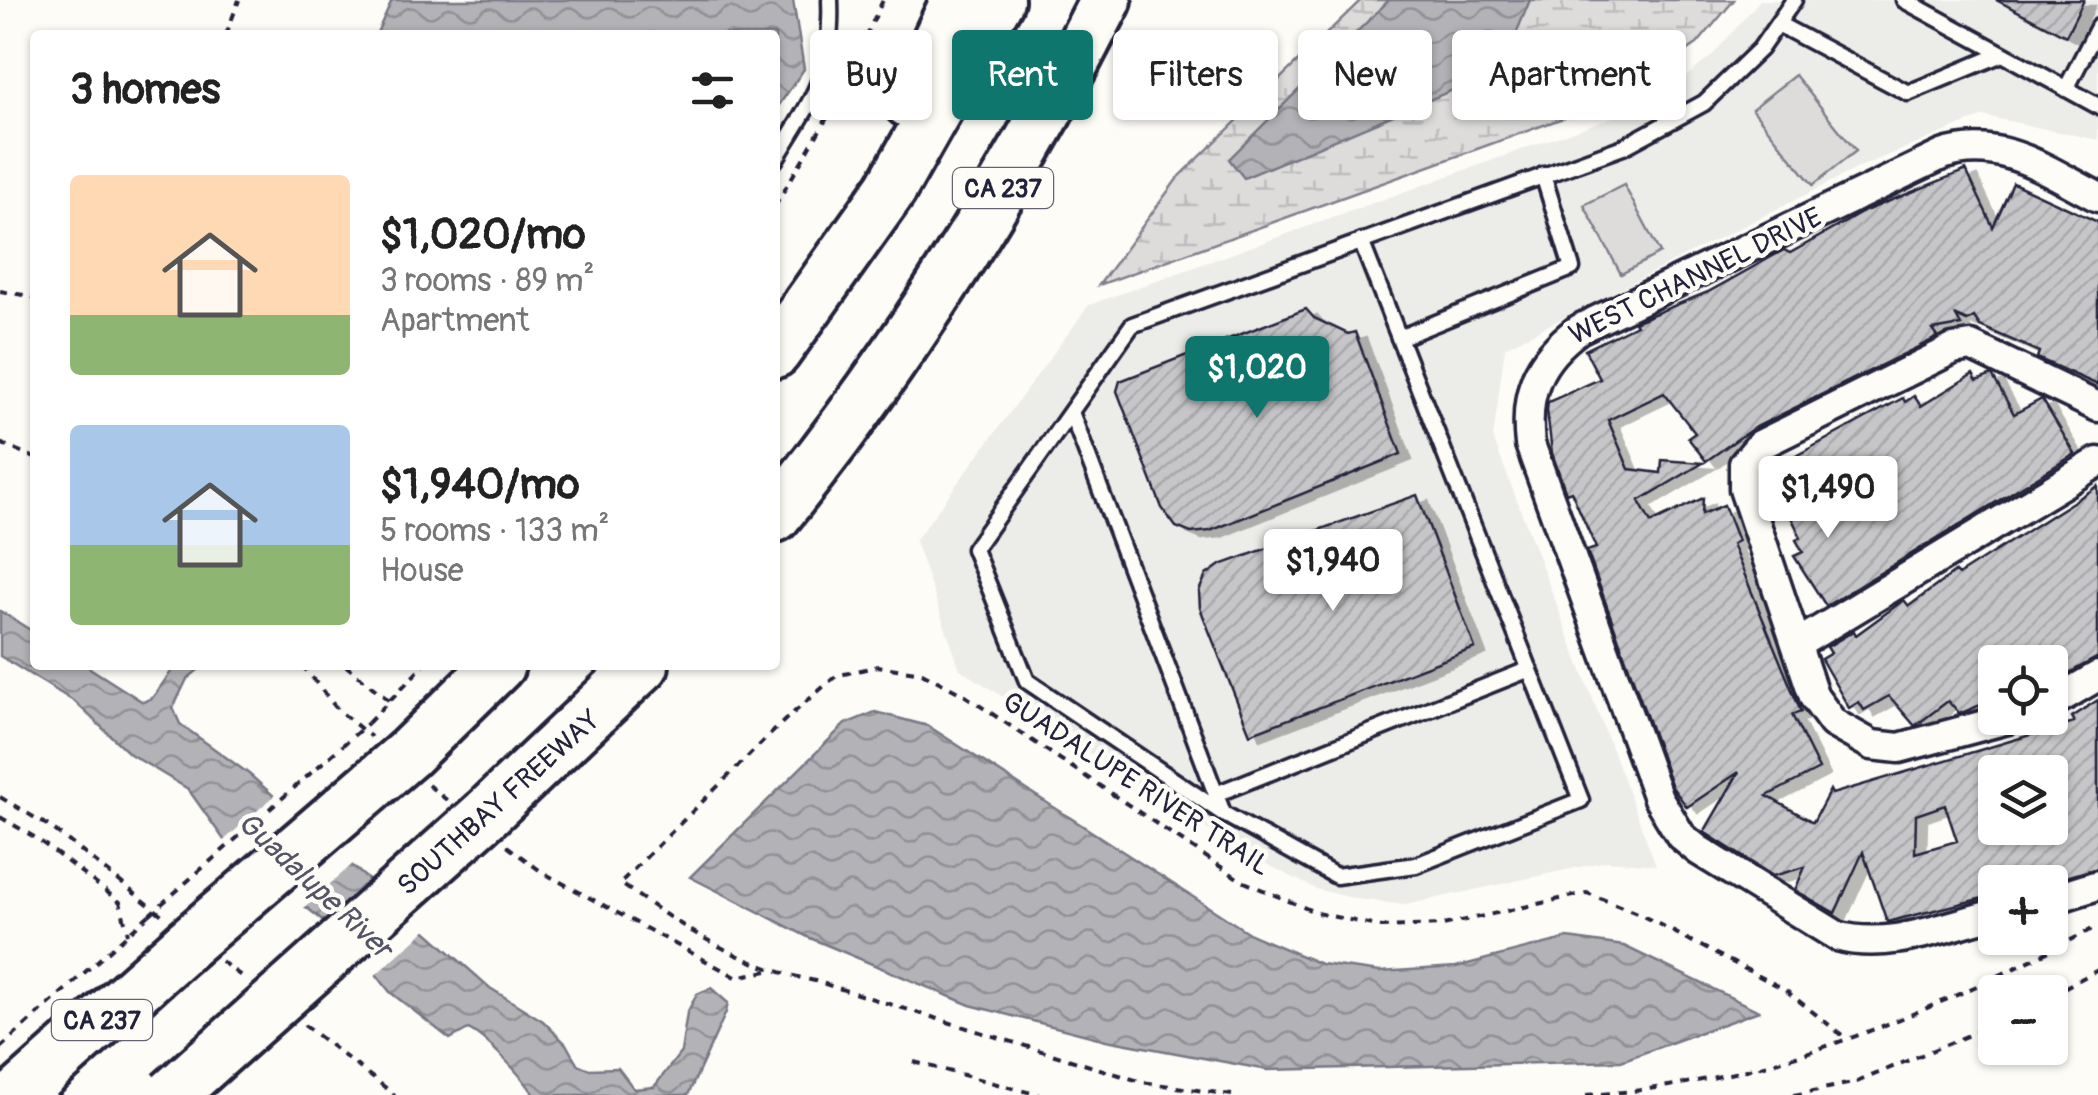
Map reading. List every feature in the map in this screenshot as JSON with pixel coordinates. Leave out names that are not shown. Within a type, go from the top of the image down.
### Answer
[{"type":"highway","points":[[808,309],[957,0]]},
{"type":"highway","points":[[780,345],[891,189],[998,0]]},
{"type":"highway","name":"CA 237","points":[[780,509],[886,368],[976,234],[1054,102],[1106,0]]},
{"type":"highway","points":[[886,368],[961,306],[1074,122],[1141,0]]},
{"type":"highway","name":"CA 237","points":[[18,1095],[168,930],[405,761],[494,670]]},
{"type":"highway","name":"SOUTHBAY FREEWAY","points":[[172,1095],[481,821],[638,670]]},
{"type":"street","name":"WEST CHANNEL DRIVE","points":[[1978,918],[1883,942],[1860,942],[1838,936],[1680,836],[1658,798],[1530,444],[1526,412],[1541,364],[1579,329],[1963,148],[1978,146],[2015,154],[2098,197]]},
{"type":"street","points":[[1978,727],[1900,748],[1872,746],[1823,712],[1803,666],[1799,643],[1744,489],[1744,464],[1760,445],[1953,349],[1971,346],[2098,407]]},
{"type":"street","points":[[1799,643],[2098,462]]},
{"type":"street","points":[[2068,694],[2098,676]]},
{"type":"street","points":[[2068,894],[2098,885]]},
{"type":"lane","points":[[780,152],[819,88],[832,46],[830,0]]},
{"type":"lane","points":[[1360,240],[1582,800],[1416,865],[1336,876],[1224,814],[1027,680],[974,550],[1132,326],[1360,240],[1622,147],[1704,102],[1760,49],[1794,0]]},
{"type":"lane","points":[[1904,0],[2098,106]]},
{"type":"lane","points":[[1778,24],[1908,93],[2002,54]]},
{"type":"lane","points":[[2066,88],[2098,28]]},
{"type":"lane","points":[[1399,338],[1572,268],[1542,175]]},
{"type":"lane","points":[[1071,412],[1224,814]]},
{"type":"lane","points":[[1216,794],[1530,669]]},
{"type":"path","points":[[228,30],[239,0]]},
{"type":"path","points":[[0,290],[30,296]]},
{"type":"path","points":[[0,444],[30,456]]},
{"type":"path","name":"GUADALUPE RIVER TRAIL","points":[[1232,1095],[1142,1082],[815,981],[767,971],[677,924],[620,883],[836,676],[878,666],[922,673],[964,695],[1242,881],[1318,913],[1382,927],[1443,925],[1587,893],[1637,912],[1784,989],[1848,1040]]},
{"type":"path","name":"GUADALUPE RIVER TRAIL","points":[[306,670],[337,708],[542,872],[736,977],[767,971]]},
{"type":"path","points":[[352,670],[391,702]]},
{"type":"path","points":[[0,1048],[128,934],[168,930],[420,670]]},
{"type":"path","points":[[0,817],[36,838],[120,902],[128,934]]},
{"type":"path","points":[[1586,1095],[1639,1092],[1848,1040],[1967,994],[2098,926]]},
{"type":"path","points":[[2068,986],[2098,970]]},
{"type":"path","points":[[1794,1095],[1857,1082],[1978,1031]]},
{"type":"path","points":[[914,1062],[1039,1095]]},
{"type":"shaded area","points":[[1760,0],[2098,0],[2098,140],[1984,116],[1862,166],[1505,347],[1493,438],[1656,865],[1607,861],[1405,905],[1316,889],[1239,850],[960,669],[915,541],[1089,305],[1604,120],[1686,120],[1686,77],[1712,56]]},
{"type":"green space","points":[[1361,0],[1734,0],[1686,51],[1686,30],[1452,30],[1452,120],[1558,120],[1099,285],[1177,179],[1238,120],[1278,120],[1278,81],[1298,61],[1298,120],[1432,120],[1432,30],[1330,30]]},
{"type":"green space","points":[[1795,75],[1856,151],[1813,185],[1752,109]]},
{"type":"green space","points":[[1624,185],[1660,253],[1621,274],[1584,205]]},
{"type":"water","points":[[392,0],[793,0],[804,69],[780,104],[780,30],[378,30]]},
{"type":"water","points":[[1389,0],[1530,0],[1518,30],[1452,30],[1452,90],[1432,99],[1432,30],[1359,30]]},
{"type":"water","points":[[1298,90],[1298,120],[1382,120],[1244,178],[1229,159],[1268,120],[1278,120],[1278,110]]},
{"type":"water","name":"Guadalupe River","points":[[0,611],[30,630],[30,670],[93,670],[143,702],[153,697],[172,670],[198,670],[187,679],[173,708],[180,724],[249,774],[490,988],[543,1021],[566,1044],[577,1064],[589,1069],[618,1068],[634,1089],[654,1087],[681,1052],[687,1013],[697,994],[711,988],[728,1003],[688,1095],[534,1095],[504,1058],[475,1033],[468,1029],[450,1039],[390,992],[353,944],[229,847],[188,789],[130,754],[75,702],[0,656]]},
{"type":"water","points":[[875,712],[928,726],[1252,935],[1321,964],[1380,972],[1456,967],[1568,938],[1624,946],[1759,1011],[1621,1061],[1268,1070],[1106,1040],[970,1005],[810,938],[690,877],[845,724]]},
{"type":"pier","points":[[277,793],[355,862],[301,910],[220,844]]},
{"type":"pier","points":[[373,877],[429,927],[372,978],[349,947],[319,924]]},
{"type":"building","points":[[1996,0],[2084,0],[2066,36]]},
{"type":"building","points":[[1966,170],[1993,227],[2013,183],[2098,222],[2098,385],[2037,358],[2039,352],[1980,326],[1974,317],[1967,321],[1956,316],[1961,325],[1933,330],[1938,337],[1752,429],[1706,461],[1688,438],[1695,433],[1664,393],[1608,420],[1629,469],[1661,473],[1662,460],[1703,463],[1639,501],[1651,523],[1703,498],[1702,514],[1724,505],[1738,541],[1732,544],[1801,712],[1792,715],[1819,769],[1767,796],[1813,822],[1830,790],[1832,794],[2030,735],[2068,735],[2068,724],[2074,722],[2071,717],[2098,700],[2098,868],[2068,876],[2068,865],[1978,865],[1978,899],[1887,922],[1863,852],[1835,913],[1795,890],[1805,867],[1773,876],[1704,832],[1739,772],[1687,807],[1672,787],[1587,551],[1596,548],[1571,491],[1566,493],[1552,453],[1548,402],[1600,379],[1585,350],[1636,325],[1634,322],[1708,292],[1784,250],[1790,253],[1865,211]],"holes":[[[1945,805],[1957,841],[1915,853],[1916,815]]]},
{"type":"building","points":[[1306,309],[1314,318],[1348,334],[1355,332],[1401,454],[1210,531],[1191,533],[1176,527],[1162,508],[1117,391],[1120,381]]},
{"type":"building","points":[[1973,374],[1977,381],[1992,375],[2014,414],[2042,399],[2075,454],[1826,606],[1794,556],[1803,552],[1796,540],[1801,537],[1768,471],[1903,398],[1905,402],[1914,396],[1921,406]]},
{"type":"building","points":[[2098,486],[2098,657],[2068,674],[2068,645],[1978,645],[1978,706],[1959,714],[1948,701],[1915,726],[1889,696],[1864,710],[1859,702],[1849,708],[1821,659],[1831,653],[1827,647],[1854,631],[1856,635],[1904,600],[1909,606],[1955,572],[1958,575]]},
{"type":"building","points":[[1417,495],[1475,648],[1250,734],[1200,608],[1199,591],[1206,575],[1220,565]]}]
